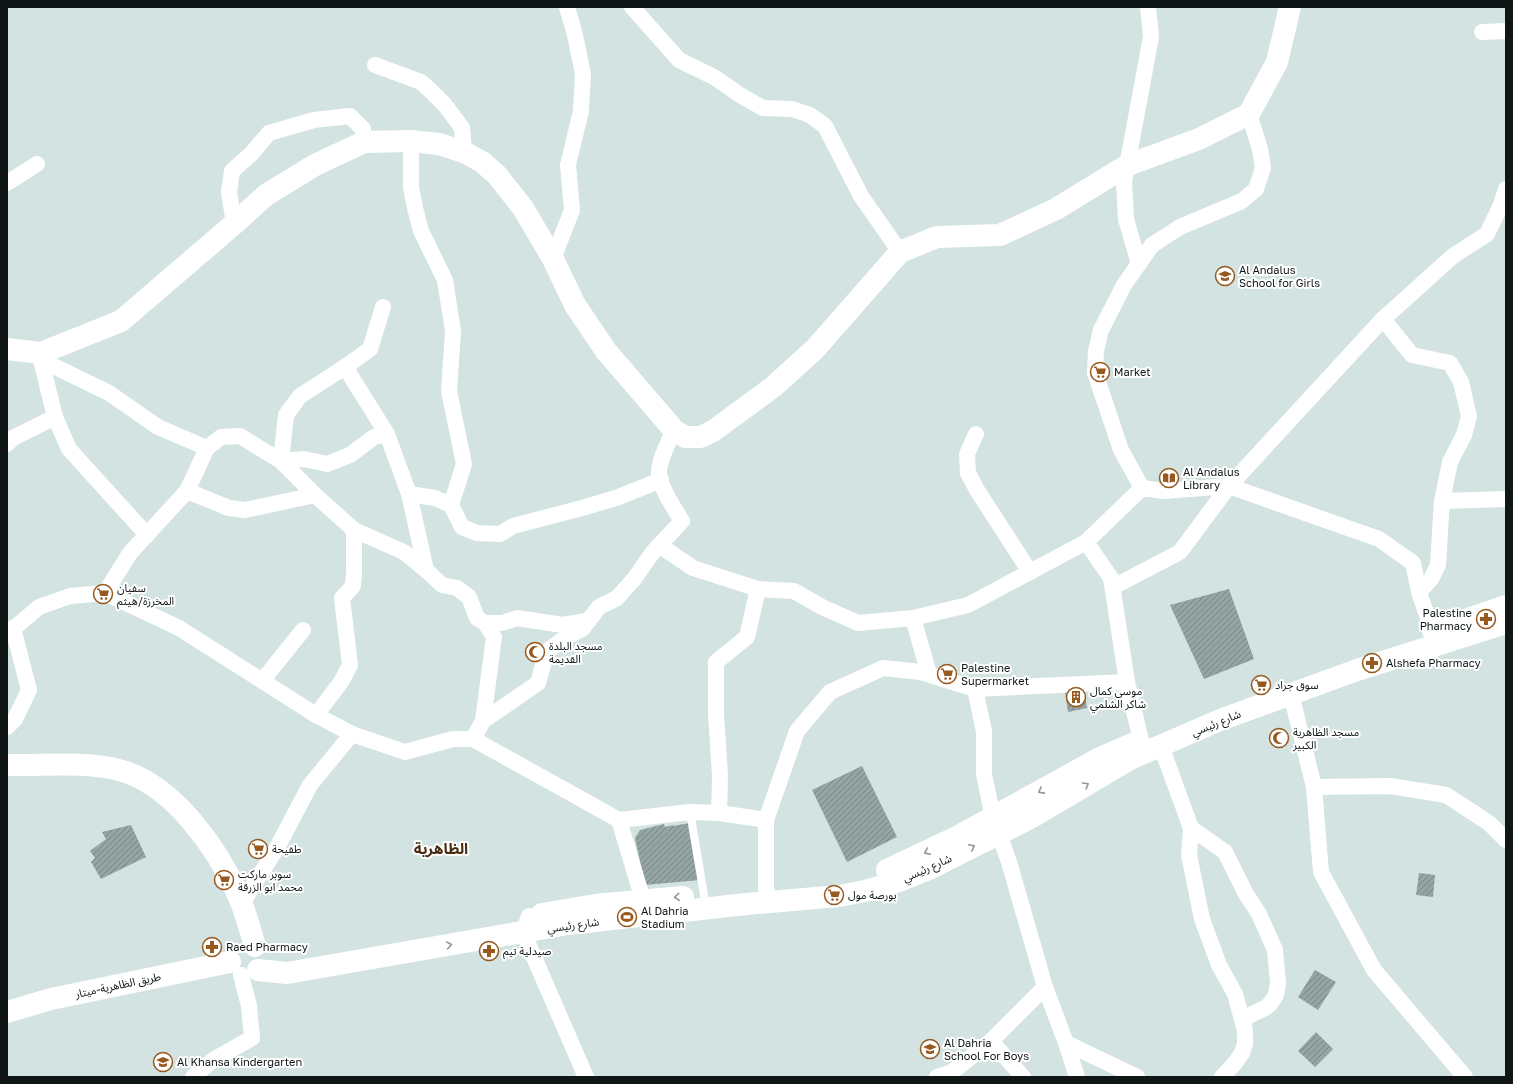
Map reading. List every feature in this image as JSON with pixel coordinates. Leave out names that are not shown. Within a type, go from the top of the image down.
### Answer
[{"type":"main road","points":[[7,349],[41,356],[121,321],[234,224],[266,194],[315,165],[364,142],[411,141],[439,144],[464,152],[482,162],[497,175],[523,208],[552,259],[575,306],[606,352],[674,430],[685,436],[701,437],[713,431],[773,387],[815,349],[900,252],[937,236],[1000,235],[1056,209],[1128,165],[1200,139],[1249,114],[1277,62],[1290,7]]},
{"type":"main road","name":"شارع رئيسي","points":[[1151,743],[1220,720],[1357,670],[1506,606]]},
{"type":"main road","name":"شارع رئيسي","points":[[248,959],[287,973],[526,924],[594,905],[704,895],[839,896],[865,891],[899,881],[931,868],[996,826],[1032,817],[1130,759],[1151,743],[1323,668],[1434,638],[1506,623]]},
{"type":"main road","points":[[7,765],[73,765],[119,770],[148,783],[166,796],[185,813],[204,836],[227,875],[241,905],[248,959]]},
{"type":"main road","points":[[7,776],[93,777],[116,782],[134,789],[151,799],[170,816],[202,855],[218,881],[248,959]]},
{"type":"main road","name":"شارع رئيسي","points":[[526,924],[568,924],[768,896]]},
{"type":"main road","name":"طريق الظاهرية-ميتار","points":[[7,1012],[51,999],[248,959]]},
{"type":"street","points":[[552,259],[572,210],[568,165],[581,111],[583,74],[575,35],[567,7]]},
{"type":"street","points":[[632,7],[679,60],[714,77],[740,95],[763,108],[792,109],[810,115],[825,126],[861,196],[900,252]]},
{"type":"street","points":[[1139,264],[1126,219],[1124,182],[1151,37],[1148,7]]},
{"type":"street","points":[[1482,32],[1506,31]]},
{"type":"street","points":[[375,65],[421,82],[432,92],[445,105],[462,128],[464,152]]},
{"type":"street","points":[[1142,488],[1121,450],[1095,372],[1096,351],[1101,330],[1124,285],[1152,245],[1180,227],[1242,201],[1256,189],[1263,168],[1260,149],[1249,114]]},
{"type":"street","points":[[234,224],[229,192],[232,171],[251,154],[269,133],[314,120],[350,116],[363,129],[364,142]]},
{"type":"street","points":[[411,141],[412,187],[415,208],[421,231],[445,280],[453,331],[450,391],[464,464],[451,505]]},
{"type":"street","points":[[7,183],[37,164]]},
{"type":"street","points":[[1113,587],[1180,552],[1229,486],[1383,319],[1453,256],[1487,234],[1501,205],[1506,189]]},
{"type":"street","points":[[281,461],[286,415],[300,396],[370,349],[382,307]]},
{"type":"street","points":[[1383,319],[1412,355],[1450,363],[1461,382],[1469,416],[1464,435],[1450,462],[1442,501],[1438,565],[1432,579],[1419,592]]},
{"type":"street","points":[[41,356],[55,417],[69,449],[147,535]]},
{"type":"street","points":[[41,356],[109,393],[158,427],[207,448]]},
{"type":"street","points":[[345,367],[387,434],[409,494],[426,570]]},
{"type":"street","points":[[7,444],[13,438],[55,417]]},
{"type":"street","points":[[483,721],[538,683],[546,651],[568,636],[582,629],[600,607],[617,598],[659,545],[682,521],[665,494],[659,474],[664,452],[674,430]]},
{"type":"street","points":[[281,461],[304,459],[327,464],[350,455],[374,437],[387,434]]},
{"type":"street","points":[[976,434],[967,454],[968,473],[977,490],[1030,572]]},
{"type":"street","points":[[105,592],[130,553],[187,491],[207,448],[221,437],[240,436],[281,461],[314,495],[354,530],[404,552],[442,585],[457,588],[469,597],[477,618],[485,623],[494,637],[483,721],[473,739]]},
{"type":"street","points":[[409,494],[435,498],[451,505],[462,527],[477,533],[500,534],[513,526],[616,498],[661,480]]},
{"type":"street","points":[[1142,488],[1164,491],[1229,486],[1379,539],[1414,563],[1419,592],[1434,638]]},
{"type":"street","points":[[659,545],[693,568],[758,589],[794,591],[822,607],[858,623],[913,618],[968,605],[1086,542],[1142,488]]},
{"type":"street","points":[[187,491],[229,508],[245,510],[314,495]]},
{"type":"street","points":[[1442,501],[1506,499]]},
{"type":"street","points":[[316,715],[341,682],[350,665],[342,598],[353,586],[354,530]]},
{"type":"street","points":[[1086,542],[1111,578],[1127,682],[1151,743],[1191,828],[1189,855],[1202,919],[1219,965],[1235,994],[1246,1033],[1243,1050],[1237,1061],[1222,1077]]},
{"type":"street","points":[[719,813],[720,775],[716,714],[716,662],[747,637],[758,589]]},
{"type":"street","points":[[7,727],[15,719],[29,690],[10,631],[39,607],[70,596],[105,592],[179,628],[316,715],[352,734],[405,752],[453,739],[473,739],[619,820],[690,812],[719,813],[766,820]]},
{"type":"street","points":[[485,623],[502,623],[517,618],[563,625],[589,620]]},
{"type":"street","points":[[913,618],[929,674]]},
{"type":"street","points":[[262,681],[303,630]]},
{"type":"street","points":[[768,896],[766,820],[797,731],[830,692],[883,668],[921,672],[975,689],[1127,682]]},
{"type":"street","points":[[975,689],[984,731],[984,774],[996,826],[1009,862],[1045,987],[1077,1077]]},
{"type":"street","points":[[1291,694],[1314,787],[1321,872],[1374,970],[1465,1077]]},
{"type":"street","points":[[241,905],[278,846],[310,785],[352,734]]},
{"type":"street","points":[[1314,787],[1390,786],[1446,795],[1488,823],[1506,840]]},
{"type":"street","points":[[619,820],[643,900]]},
{"type":"street","points":[[1191,828],[1225,852],[1246,894],[1259,914],[1275,950],[1278,983],[1276,995],[1270,1004],[1265,1008],[1242,1019]]},
{"type":"street","points":[[526,924],[586,1077]]},
{"type":"street","points":[[194,1077],[213,1060],[252,1038],[248,1006],[248,959]]},
{"type":"street","points":[[937,1077],[952,1072],[991,1042],[1045,987]]},
{"type":"street","points":[[991,1042],[1023,1077]]},
{"type":"street","points":[[1066,1043],[1137,1077]]},
{"type":"lane","points":[[690,812],[704,895]]},
{"type":"building","points":[[1229,589],[1254,659],[1204,679],[1170,605]]},
{"type":"building","name":"موسى كمال شاكر الشلمي","points":[[1083,684],[1087,708],[1068,712],[1064,685]]},
{"type":"building","points":[[862,766],[897,837],[847,862],[812,790]]},
{"type":"building","points":[[689,823],[700,880],[645,885],[635,838],[640,830],[664,824],[665,827]]},
{"type":"building","points":[[131,825],[146,857],[101,879],[91,862],[95,858],[90,851],[106,839],[102,832]]},
{"type":"building","points":[[1419,873],[1435,875],[1433,897],[1416,895]]},
{"type":"building","points":[[1315,970],[1336,982],[1318,1010],[1298,997]]},
{"type":"building","points":[[1316,1032],[1333,1049],[1315,1067],[1298,1051]]},
{"type":"place","name":"Al Andalus School for Girls","points":[[1225,276]]},
{"type":"place","name":"Market","points":[[1100,372]]},
{"type":"place","name":"Al Andalus Library","points":[[1169,478]]},
{"type":"place","name":"سفيان المخرزة/هيثم","points":[[103,594]]},
{"type":"place","name":"Palestine Pharmacy","points":[[1486,619]]},
{"type":"place","name":"مسجد البلدة القديمة","points":[[535,652]]},
{"type":"place","name":"Alshefa Pharmacy","points":[[1372,663]]},
{"type":"place","name":"Palestine Supermarket","points":[[947,674]]},
{"type":"place","name":"سوق جراد","points":[[1261,685]]},
{"type":"place","name":"موسى كمال شاكر الشلمي","points":[[1076,697]]},
{"type":"place","name":"مسجد الظاهرية الكبير","points":[[1279,738]]},
{"type":"place","name":"طفيحة","points":[[258,849]]},
{"type":"place","name":"سوبر ماركت محمد ابو الزرقة","points":[[224,880]]},
{"type":"place","name":"بورصة مول","points":[[834,895]]},
{"type":"place","name":"Al Dahria Stadium","points":[[627,917]]},
{"type":"place","name":"Raed Pharmacy","points":[[212,947]]},
{"type":"place","name":"صيدلية تيم","points":[[489,951]]},
{"type":"place","name":"Al Dahria School For Boys","points":[[930,1049]]},
{"type":"place","name":"Al Khansa Kindergarten","points":[[163,1062]]},
{"type":"district","name":"الظاهرية","points":[[441,849]]}]
